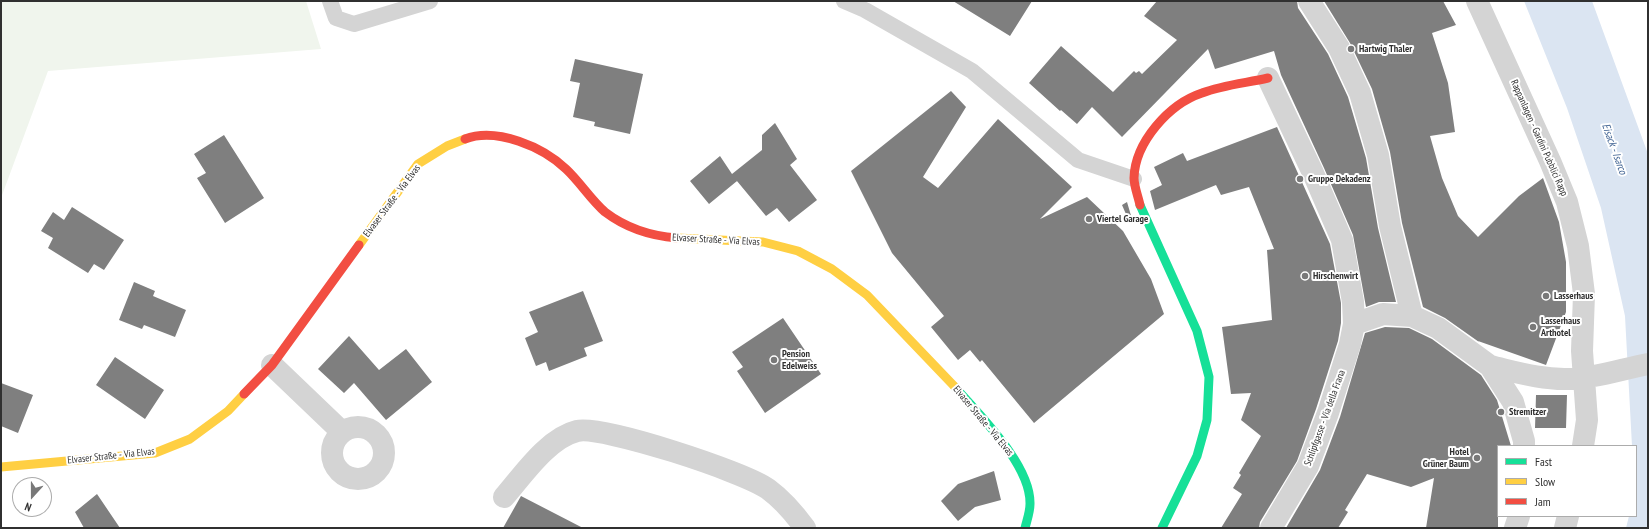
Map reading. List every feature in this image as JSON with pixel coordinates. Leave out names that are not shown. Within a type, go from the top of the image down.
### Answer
[{"type":"street","points":[[1309,1],[1339,48],[1360,93],[1378,155],[1390,226],[1412,316]]},
{"type":"street","name":"Rappanlagen - Gardini Pubblici Rapp","points":[[1477,1],[1550,161],[1567,202],[1578,246],[1584,294],[1582,351],[1585,377]]},
{"type":"street","points":[[1162,528],[1197,456],[1207,420],[1209,377],[1197,331],[1142,211],[1134,179],[1136,162],[1143,145],[1156,125],[1174,109],[1201,93],[1268,78]]},
{"type":"street","name":"Schlipfgasse - Via della Frana","points":[[1268,78],[1313,173],[1342,240],[1353,302],[1354,324],[1350,344],[1328,413],[1308,466],[1271,528]]},
{"type":"street","name":"Elvaser Straße - Via Elvas","points":[[1,466],[155,453],[190,439],[228,411],[272,365],[418,164],[447,146],[473,136],[503,137],[525,143],[547,153],[566,169],[605,212],[632,229],[667,237],[763,242],[798,251],[832,269],[866,295],[955,387],[1014,457],[1027,484],[1030,504],[1025,528]]},
{"type":"street","points":[[1354,324],[1383,314],[1412,316],[1438,328],[1490,366],[1513,402],[1524,445]]},
{"type":"street","points":[[1490,366],[1530,376],[1568,379],[1648,364]]},
{"type":"street","points":[[272,365],[342,432]]},
{"type":"street","points":[[1583,445],[1586,420],[1585,377]]},
{"type":"street","points":[[504,497],[554,441],[578,431],[601,432],[659,447],[741,475],[772,492],[787,505],[806,528]]},
{"type":"street","points":[[1516,528],[1519,517]]},
{"type":"street","points":[[1565,528],[1568,517]]},
{"type":"lane","points":[[330,1],[336,18],[354,24],[430,1]]},
{"type":"lane","points":[[844,1],[865,10],[972,71],[1078,160],[1134,179]]},
{"type":"shaded area","points":[[1,1],[306,1],[321,49],[48,71],[1,198]]},
{"type":"water","name":"Eisack - Isarco","points":[[1524,1],[1592,1],[1648,154],[1648,528],[1626,528],[1629,517],[1637,517],[1637,445],[1632,445],[1625,316],[1601,208],[1567,108]]},
{"type":"building","points":[[953,1],[1032,1],[1010,36]]},
{"type":"building","points":[[1157,1],[1297,1],[1298,8],[1328,54],[1348,97],[1366,158],[1378,228],[1396,302],[1379,302],[1366,307],[1353,235],[1281,75],[1274,51],[1215,69],[1208,49],[1122,137],[1092,107],[1077,124],[1029,83],[1061,46],[1113,92],[1134,71],[1136,73],[1139,71],[1142,74],[1177,40],[1144,16]]},
{"type":"building","points":[[1324,1],[1443,1],[1456,25],[1432,33],[1448,83],[1455,132],[1430,136],[1442,178],[1458,216],[1478,237],[1519,196],[1543,178],[1559,222],[1566,262],[1566,312],[1546,365],[1478,341],[1479,342],[1445,318],[1423,307],[1402,223],[1390,152],[1372,89],[1350,43]]},
{"type":"building","points":[[575,59],[643,74],[630,134],[594,126],[595,122],[573,117],[580,83],[570,81]]},
{"type":"building","points":[[951,91],[966,107],[923,177],[938,188],[998,119],[1072,187],[1040,219],[1087,197],[1123,231],[1151,279],[1164,314],[1034,423],[982,360],[980,362],[970,350],[958,360],[931,327],[944,316],[892,253],[851,171]]},
{"type":"building","points":[[775,123],[797,159],[790,165],[817,200],[789,222],[777,208],[766,216],[737,181],[709,204],[690,181],[720,156],[732,174],[762,150],[762,135]]},
{"type":"building","points":[[1277,127],[1330,244],[1341,303],[1341,323],[1338,341],[1297,461],[1260,522],[1259,528],[1221,528],[1242,494],[1233,488],[1241,475],[1239,473],[1261,436],[1241,420],[1251,393],[1231,394],[1222,327],[1272,320],[1267,250],[1274,249],[1249,187],[1221,195],[1216,185],[1155,210],[1150,191],[1162,185],[1154,167],[1183,153],[1187,161]]},
{"type":"building","points":[[224,135],[264,198],[225,223],[197,178],[206,173],[194,154]]},
{"type":"building","points":[[1127,202],[1132,219],[1129,221],[1122,205]]},
{"type":"building","points":[[72,207],[124,240],[104,270],[94,264],[88,273],[48,248],[53,238],[41,231],[53,212],[64,220]]},
{"type":"building","points":[[134,282],[155,291],[153,296],[186,310],[175,337],[144,325],[142,329],[119,320]]},
{"type":"building","points":[[583,291],[603,341],[584,348],[587,356],[549,371],[546,362],[536,366],[525,338],[538,332],[529,312]]},
{"type":"building","name":"Pension Edelweiss","points":[[783,318],[821,374],[765,413],[737,371],[743,367],[732,352]]},
{"type":"building","points":[[1385,327],[1409,328],[1432,339],[1481,375],[1497,400],[1511,445],[1497,445],[1498,528],[1426,528],[1434,478],[1411,487],[1367,474],[1345,510],[1348,512],[1338,528],[1286,528],[1320,470],[1340,417],[1365,333]]},
{"type":"building","points":[[349,336],[379,370],[406,349],[432,382],[386,420],[354,383],[344,393],[318,369]]},
{"type":"building","points":[[115,357],[164,390],[145,419],[96,385]]},
{"type":"building","points":[[1,383],[33,395],[18,433],[1,426]]},
{"type":"building","points":[[1536,395],[1567,395],[1566,428],[1535,428]]},
{"type":"building","points":[[994,471],[1001,500],[975,507],[958,521],[941,501],[958,484]]},
{"type":"building","points":[[97,494],[120,528],[84,528],[75,512]]},
{"type":"building","points":[[521,496],[583,528],[503,528]]},
{"type":"traffic: fast","points":[[1140,205],[1197,331],[1209,377],[1207,420],[1197,456],[1162,528]]},
{"type":"traffic: fast","points":[[955,387],[990,426],[1013,457],[1022,473],[1028,489],[1030,504],[1025,528]]},
{"type":"traffic: slow","points":[[359,245],[418,164],[447,146],[465,139]]},
{"type":"traffic: slow","points":[[677,238],[763,242],[798,251],[832,269],[867,295],[955,387]]},
{"type":"traffic: slow","points":[[1,467],[155,453],[190,439],[228,411],[244,394]]},
{"type":"traffic: jam","points":[[1140,205],[1134,181],[1136,164],[1140,151],[1147,138],[1166,115],[1190,98],[1210,90],[1268,78]]},
{"type":"traffic: jam","points":[[465,139],[478,136],[505,137],[519,141],[545,153],[566,169],[590,197],[613,218],[630,227],[648,233],[677,238]]},
{"type":"traffic: jam","points":[[244,394],[272,365],[359,245]]},
{"type":"place","name":"Hartwig Thaler","points":[[1351,49]]},
{"type":"place","name":"Gruppe Dekadenz","points":[[1300,179]]},
{"type":"place","name":"Viertel Garage","points":[[1089,219]]},
{"type":"place","name":"Hirschenwirt","points":[[1305,276]]},
{"type":"place","name":"Lasserhaus","points":[[1546,296]]},
{"type":"place","name":"Lasserhaus Arthotel","points":[[1533,327]]},
{"type":"place","name":"Pension Edelweiss","points":[[774,360]]},
{"type":"place","name":"Stremitzer","points":[[1501,412]]},
{"type":"place","name":"Hotel Grüner Baum","points":[[1477,458]]}]
